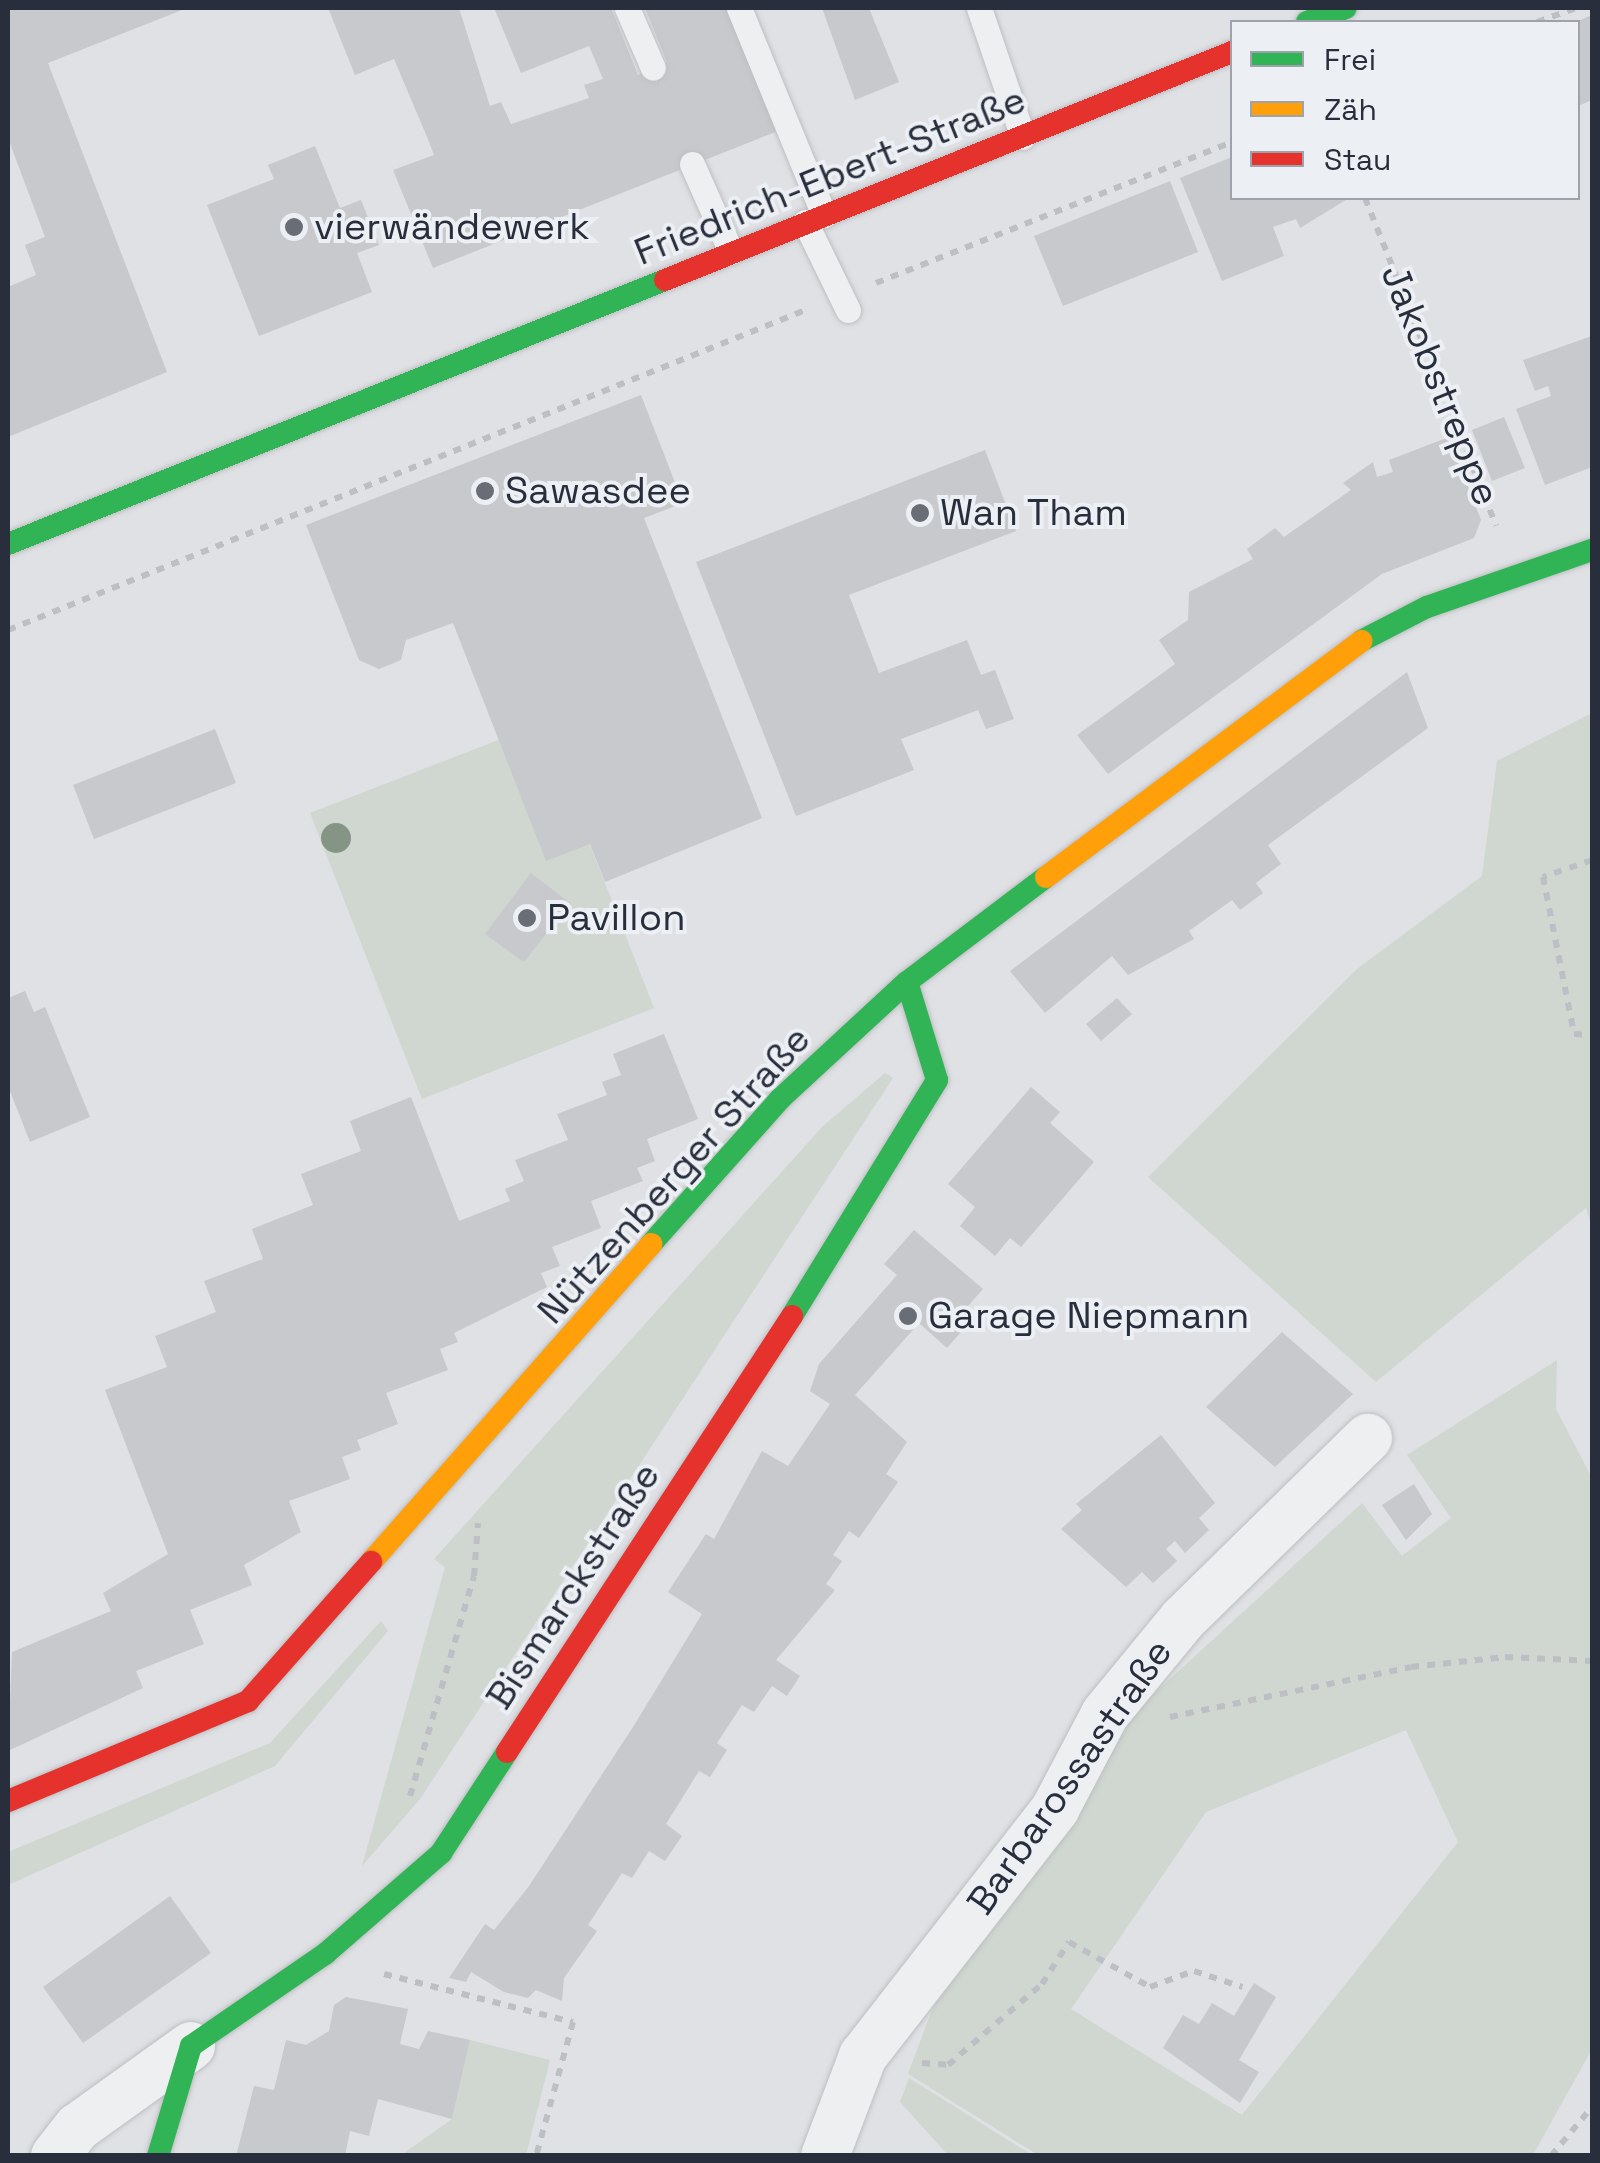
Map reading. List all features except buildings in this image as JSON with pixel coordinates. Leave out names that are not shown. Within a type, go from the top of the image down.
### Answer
[{"type":"street","points":[[1313,20],[1346,8]]},
{"type":"street","name":"Friedrich-Ebert-Straße","points":[[8,544],[1230,53]]},
{"type":"street","name":"Nützenberger Straße","points":[[8,1801],[248,1702],[780,1100],[907,982],[1362,640],[1515,573],[1592,550]]},
{"type":"street","name":"Bismarckstraße","points":[[191,2046],[325,1954],[441,1853],[913,1130],[937,1080],[907,982]]},
{"type":"street","name":"Barbarossastraße","points":[[826,2156],[878,2038],[1055,1810],[1104,1714],[1183,1619],[1368,1438]]},
{"type":"street","points":[[55,2156],[78,2126],[191,2046]]},
{"type":"street","points":[[158,2156],[191,2046]]},
{"type":"lane","points":[[627,8],[653,68]]},
{"type":"lane","points":[[738,8],[845,303]]},
{"type":"lane","points":[[978,8],[1023,136]]},
{"type":"lane","points":[[692,164],[731,252]]},
{"type":"path","points":[[1543,20],[1576,8]]},
{"type":"path","points":[[8,630],[845,303],[1230,143]]},
{"type":"path","name":"Jakobstreppe","points":[[1366,200],[1515,573]]},
{"type":"path","points":[[1592,860],[1543,877],[1574,1034],[1592,1036]]},
{"type":"path","points":[[402,1812],[474,1576],[478,1515],[456,1467]]},
{"type":"path","points":[[1160,1720],[1411,1667],[1505,1657],[1592,1661]]},
{"type":"path","points":[[878,2038],[924,2065],[948,2065],[1042,1984],[1070,1942],[1150,1987],[1194,1972],[1242,1987]]},
{"type":"path","points":[[325,1954],[573,2022],[536,2156]]},
{"type":"path","points":[[1552,2156],[1592,2107]]},
{"type":"shaded area","points":[[1592,713],[1592,1228],[1586,1208],[1376,1382],[1148,1177],[1357,969],[1482,876],[1497,761]]},
{"type":"shaded area","points":[[542,723],[654,1008],[422,1099],[310,813]]},
{"type":"shaded area","points":[[885,1073],[893,1078],[420,1799],[362,1866],[445,1567],[434,1559],[822,1127]]},
{"type":"shaded area","points":[[1557,1360],[1556,1409],[1592,1478],[1592,2049],[1533,2155],[1038,2155],[908,2074],[939,1991],[1072,1819],[1136,1710],[1362,1503],[1402,1556],[1451,1518],[1407,1455]],"holes":[[[1406,1730],[1458,1842],[1242,2115],[1071,2009],[1206,1812]]]},
{"type":"shaded area","points":[[381,1621],[388,1631],[275,1766],[8,1885],[8,1852],[270,1743]]},
{"type":"shaded area","points":[[470,2040],[550,2060],[526,2155],[400,2156],[452,2119]]},
{"type":"shaded area","points":[[909,2078],[1032,2155],[948,2155],[900,2102]]},
{"type":"traffic: fast","points":[[1313,20],[1346,8]]},
{"type":"traffic: fast","points":[[8,544],[665,280]]},
{"type":"traffic: fast","points":[[1361,641],[1427,607],[1592,550]]},
{"type":"traffic: fast","points":[[651,1244],[780,1099],[907,982],[1046,877]]},
{"type":"traffic: fast","points":[[792,1316],[937,1080],[907,982]]},
{"type":"traffic: fast","points":[[158,2156],[191,2046],[325,1954],[441,1853],[507,1752]]},
{"type":"traffic: slow","points":[[1046,877],[1361,641]]},
{"type":"traffic: slow","points":[[371,1562],[651,1244]]},
{"type":"traffic: jam","points":[[665,280],[1230,53]]},
{"type":"traffic: jam","points":[[507,1752],[792,1316]]},
{"type":"traffic: jam","points":[[8,1801],[248,1701],[371,1562]]},
{"type":"place","name":"vierwändewerk","points":[[294,227]]},
{"type":"place","name":"Sawasdee","points":[[485,491]]},
{"type":"place","name":"Wan Tham","points":[[920,513]]},
{"type":"place","name":"Pavillon","points":[[527,918]]},
{"type":"place","name":"Garage Niepmann","points":[[908,1316]]}]
